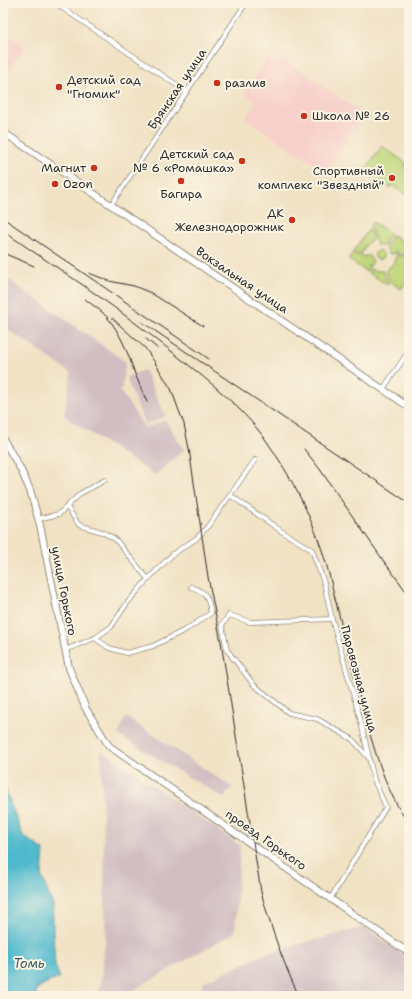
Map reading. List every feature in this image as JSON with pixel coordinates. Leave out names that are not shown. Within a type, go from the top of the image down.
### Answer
[{"type":"main road","name":"Вокзальная улица","points":[[3,132],[409,407]]},
{"type":"main road","name":"улица Горького","points":[[3,439],[20,468],[30,490],[38,519],[69,668],[86,709],[109,746]]},
{"type":"main road","name":"проезд Горького","points":[[109,746],[409,953]]},
{"type":"street","points":[[55,3],[187,92]]},
{"type":"street","name":"Брянская улица","points":[[111,205],[246,3]]},
{"type":"street","points":[[383,389],[409,350]]},
{"type":"street","points":[[65,650],[95,638],[111,627],[128,602],[148,579],[173,554],[197,538],[208,526],[255,460]]},
{"type":"street","points":[[38,519],[59,514],[81,493],[105,480]]},
{"type":"street","points":[[230,495],[312,550],[324,583],[332,619]]},
{"type":"street","points":[[67,507],[79,525],[102,532],[115,539],[148,579]]},
{"type":"street","points":[[95,638],[109,648],[126,653],[153,646],[187,629],[211,613],[208,597],[200,590],[191,587]]},
{"type":"street","name":"Паровозная улица","points":[[330,898],[386,807],[374,780],[360,718],[332,619],[250,622],[229,615],[222,624],[227,650],[254,685],[289,713],[317,719],[352,738],[369,758]]},
{"type":"shaded area","points":[[3,33],[25,47],[3,78]]},
{"type":"shaded area","name":"Школа № 26","points":[[281,58],[364,114],[325,172],[245,118],[256,102],[244,93],[267,59],[276,65]]},
{"type":"shaded area","points":[[3,276],[126,362],[121,392],[145,428],[165,420],[184,450],[155,475],[64,416],[71,373],[3,326]]},
{"type":"shaded area","points":[[144,370],[166,416],[146,425],[126,377]]},
{"type":"shaded area","points":[[126,717],[232,787],[224,798],[118,735]]},
{"type":"shaded area","points":[[101,750],[240,845],[235,932],[123,996],[99,996],[106,934]]},
{"type":"shaded area","points":[[364,927],[409,959],[409,996],[200,996],[203,982],[270,952]]},
{"type":"green space","name":"Спортивный комплекс \"Звездный\"","points":[[382,146],[406,163],[405,166],[409,169],[409,196],[392,185],[390,188],[365,171]]},
{"type":"green space","points":[[373,222],[391,234],[387,240],[385,239],[384,242],[386,242],[383,246],[377,245],[370,226]]},
{"type":"green space","points":[[369,229],[373,239],[366,244],[362,253],[352,253]]},
{"type":"green space","points":[[393,235],[409,246],[409,254],[396,254],[395,251],[394,254],[389,254],[385,247],[388,243],[390,243],[389,241]]},
{"type":"green space","points":[[379,250],[384,255],[379,260],[374,255]]},
{"type":"green space","points":[[351,255],[362,255],[363,258],[364,256],[369,256],[373,262],[370,266],[367,266],[369,268],[367,272],[348,259]]},
{"type":"green space","points":[[396,256],[409,256],[409,278],[401,289],[389,281],[386,270],[393,264]]},
{"type":"green space","points":[[371,269],[383,271],[388,285],[369,273]]},
{"type":"water","name":"Томь","points":[[3,783],[23,836],[44,850],[42,877],[53,905],[55,965],[60,978],[46,983],[36,990],[37,996],[3,996]]},
{"type":"railway","points":[[3,218],[209,359]]},
{"type":"railway","points":[[3,231],[101,298],[203,377],[245,415],[263,436],[274,452],[294,485],[310,519],[324,555],[360,699],[382,773],[394,799],[409,824]]},
{"type":"railway","points":[[3,253],[34,266]]},
{"type":"railway","points":[[89,273],[109,281],[134,286],[151,293],[203,326]]},
{"type":"railway","points":[[85,299],[102,312],[112,323],[123,343],[134,371]]},
{"type":"railway","points":[[112,318],[145,348],[154,361],[171,389],[184,424],[261,892],[278,945],[299,996]]},
{"type":"railway","points":[[142,322],[409,503]]},
{"type":"railway","points":[[145,338],[157,348]]},
{"type":"railway","points":[[132,367],[147,402]]},
{"type":"railway","points":[[304,449],[409,595]]},
{"type":"place","name":"разлив","points":[[217,83]]},
{"type":"place","name":"Детский сад \"Гномик\"","points":[[59,87]]},
{"type":"place","name":"Школа № 26","points":[[304,116]]},
{"type":"place","name":"Детский сад № 6 «Ромашка»","points":[[242,161]]},
{"type":"place","name":"Магнит","points":[[94,168]]},
{"type":"place","name":"Спортивный комплекс \"Звездный\"","points":[[392,178]]},
{"type":"place","name":"Багира","points":[[181,181]]},
{"type":"place","name":"Ozon","points":[[55,184]]},
{"type":"place","name":"ДК Железнодорожник","points":[[292,220]]}]
